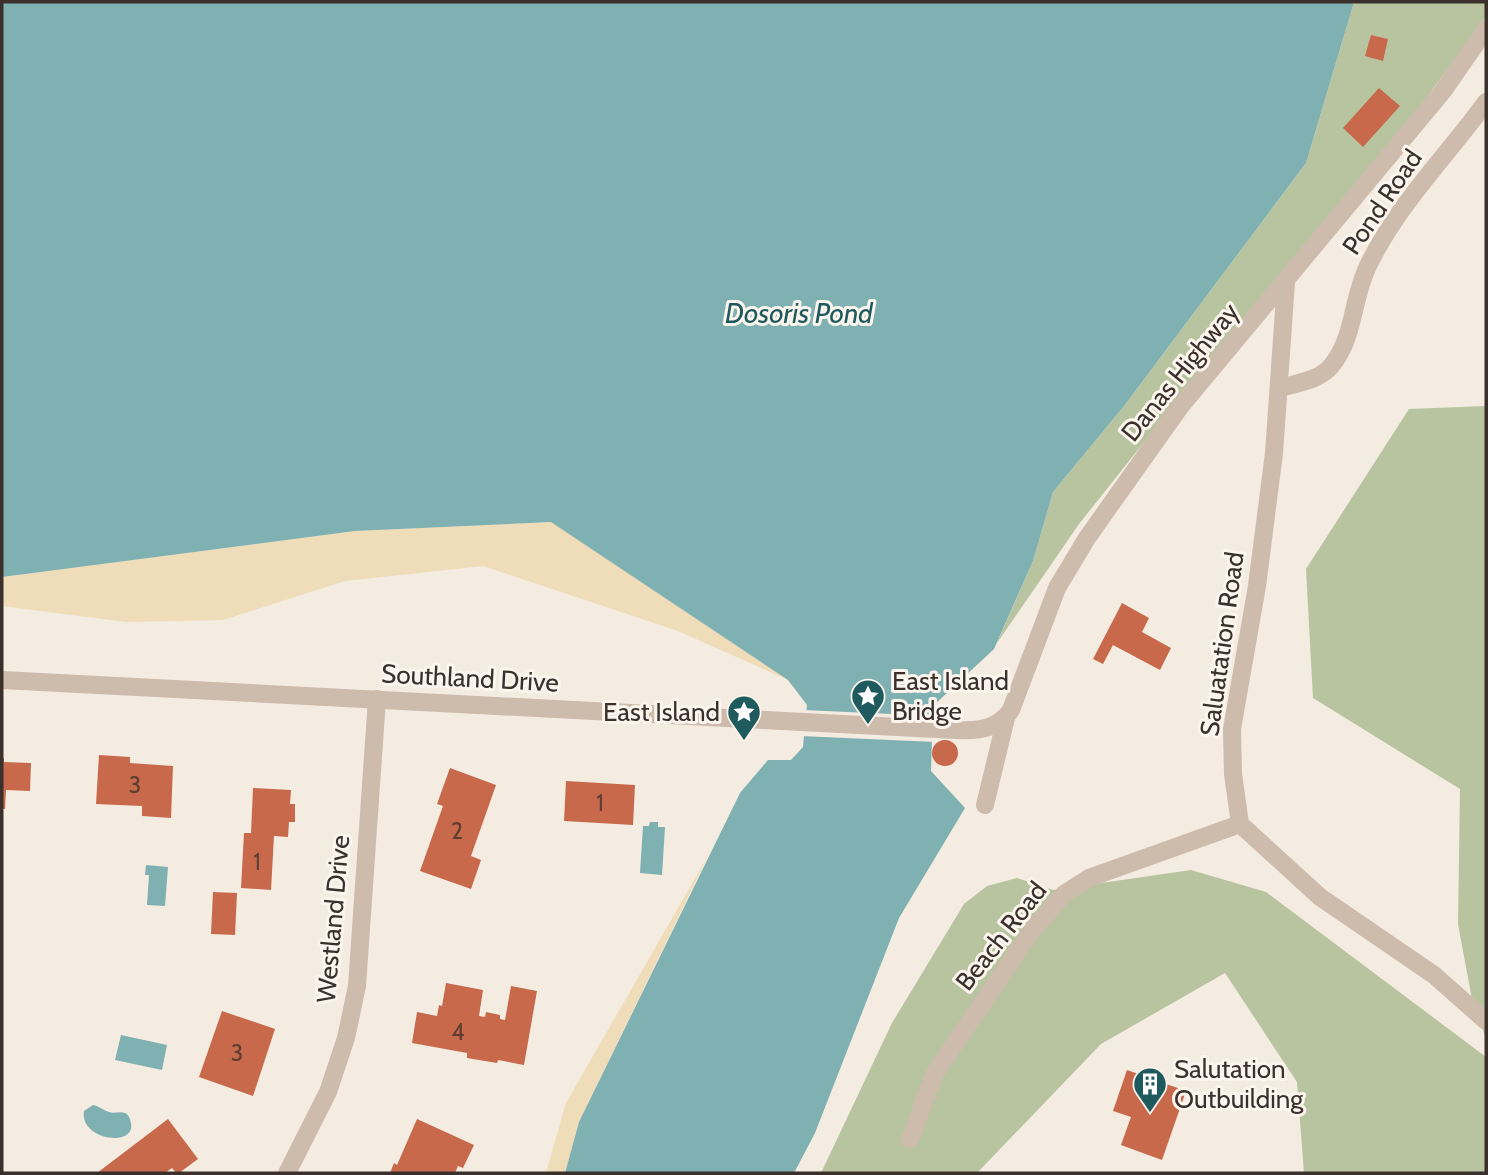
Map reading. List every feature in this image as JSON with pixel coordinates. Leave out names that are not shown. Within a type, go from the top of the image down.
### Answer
[{"type":"street","name":"Danas Highway","points":[[985,805],[1006,718],[1057,588],[1087,538],[1180,407],[1443,91],[1486,29]]},
{"type":"street","name":"Pond Road","points":[[1280,388],[1320,376],[1332,366],[1349,337],[1357,293],[1368,265],[1409,200],[1486,102]]},
{"type":"street","name":"Saluatation Road","points":[[1240,824],[1233,774],[1233,729],[1257,586],[1274,453],[1286,282]]},
{"type":"street","name":"Southland Drive","points":[[2,680],[978,731],[1006,718]]},
{"type":"street","name":"Westland Drive","points":[[287,1173],[328,1092],[346,1038],[357,986],[377,699]]},
{"type":"street","points":[[1240,824],[1320,897],[1434,975],[1486,1021]]},
{"type":"street","name":"Beach Road","points":[[910,1139],[935,1073],[1030,933],[1064,894],[1088,878],[1240,824]]},
{"type":"green space","points":[[1354,2],[1486,2],[1486,17],[1390,147],[1238,324],[1079,524],[997,643],[1033,561],[1053,492],[1124,406],[1306,163]]},
{"type":"green space","points":[[1486,406],[1486,1039],[1471,994],[1458,924],[1460,789],[1313,698],[1306,569],[1409,409]]},
{"type":"green space","points":[[1191,870],[1266,892],[1486,1057],[1486,1173],[1304,1173],[1297,1082],[1225,973],[1101,1044],[977,1173],[821,1173],[892,1023],[964,904],[987,886],[1017,878],[1053,890]]},
{"type":"sand","points":[[552,522],[788,680],[678,631],[483,566],[345,581],[223,620],[126,622],[2,606],[2,577],[355,531]]},
{"type":"sand","points":[[708,856],[579,1122],[565,1173],[546,1173],[566,1103]]},
{"type":"water","name":"Dosoris Pond","points":[[2,2],[1354,2],[1306,163],[1124,406],[1053,492],[1033,561],[994,649],[933,706],[931,771],[965,808],[899,918],[815,1133],[794,1173],[565,1173],[579,1122],[740,793],[768,760],[791,760],[803,747],[807,705],[788,680],[551,522],[355,531],[2,577]]},
{"type":"water","points":[[650,822],[658,822],[658,827],[665,827],[662,875],[640,873],[643,826],[649,826]]},
{"type":"water","points":[[146,865],[168,867],[165,906],[147,905],[149,875],[145,875]]},
{"type":"water","points":[[121,1035],[167,1045],[162,1070],[115,1060]]},
{"type":"water","points":[[93,1105],[111,1113],[126,1114],[131,1123],[130,1131],[117,1138],[98,1134],[90,1129],[85,1121],[84,1111]]},
{"type":"pier","name":"East Island Bridge","points":[[803,710],[936,716],[935,742],[801,736]]},
{"type":"building","points":[[1371,35],[1388,39],[1383,61],[1365,56]]},
{"type":"building","points":[[1379,88],[1400,106],[1363,147],[1343,128]]},
{"type":"building","points":[[1122,603],[1149,618],[1142,632],[1171,648],[1160,670],[1113,645],[1103,664],[1093,659]]},
{"type":"building","points":[[945,740],[954,744],[958,753],[954,762],[945,766],[936,762],[932,753],[936,744]]},
{"type":"building","points":[[99,755],[130,757],[130,763],[173,766],[171,818],[142,816],[142,806],[96,804]]},
{"type":"building","points":[[2,758],[4,762],[31,763],[30,791],[6,790],[5,809],[2,809]]},
{"type":"building","points":[[450,768],[496,785],[471,856],[481,860],[471,889],[420,871],[443,806],[437,804]]},
{"type":"building","points":[[566,781],[635,785],[633,825],[564,821]]},
{"type":"building","points":[[253,788],[291,790],[290,804],[295,804],[295,822],[289,822],[288,837],[274,836],[271,890],[241,888],[244,833],[251,833]]},
{"type":"building","points":[[213,892],[237,893],[235,935],[211,934]]},
{"type":"building","points":[[446,983],[483,990],[479,1016],[485,1017],[486,1012],[500,1015],[500,1019],[505,1020],[511,986],[537,991],[524,1065],[467,1058],[467,1053],[412,1043],[417,1012],[437,1016],[439,1005],[442,1006]]},
{"type":"building","points":[[222,1011],[275,1029],[253,1096],[199,1077]]},
{"type":"building","name":"Salutation Outbuilding","points":[[1127,1070],[1186,1091],[1162,1160],[1121,1145],[1131,1117],[1113,1111]]},
{"type":"building","points":[[168,1119],[198,1159],[179,1173],[172,1168],[165,1173],[97,1173]]},
{"type":"building","points":[[417,1119],[474,1145],[463,1168],[458,1166],[455,1173],[390,1173],[394,1163],[397,1165]]},
{"type":"place","name":"East Island Bridge","points":[[868,726]]},
{"type":"place","name":"East Island","points":[[744,742]]},
{"type":"place","name":"Salutation Outbuilding","points":[[1150,1114]]}]
